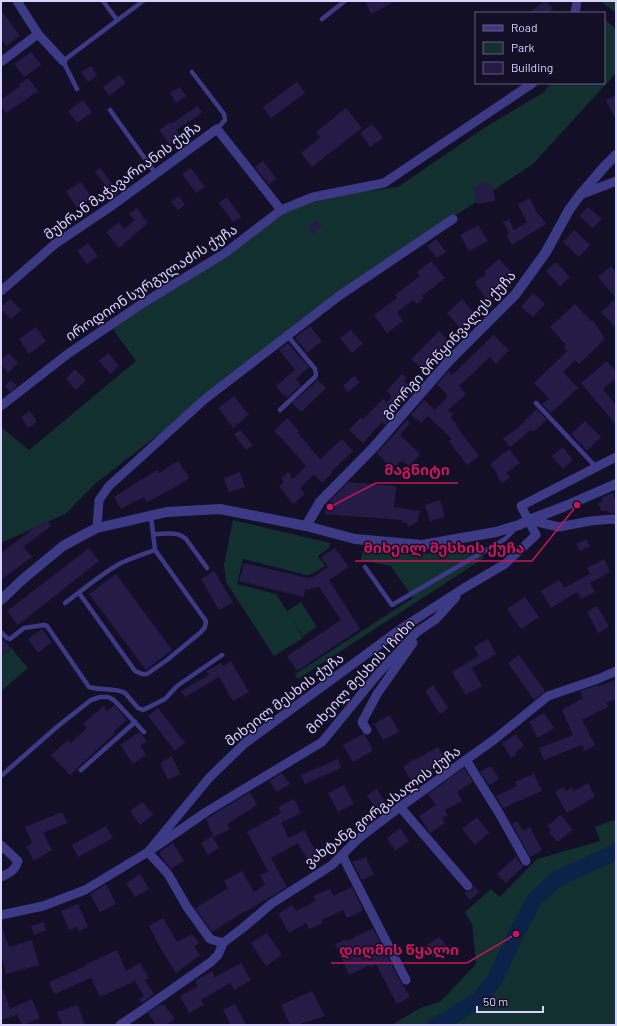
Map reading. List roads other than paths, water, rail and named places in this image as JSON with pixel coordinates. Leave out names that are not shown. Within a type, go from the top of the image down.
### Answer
[{"type":"street","points":[[17,1],[38,34],[63,62]]},
{"type":"street","points":[[575,12],[577,1]]},
{"type":"street","points":[[1,62],[38,34]]},
{"type":"street","name":"იროდიონ სურგულაძის ქუჩა","points":[[1,406],[69,353],[140,305],[225,254],[281,210],[313,197],[384,183],[531,84]]},
{"type":"street","name":"მუხრან მაჭავარიანის ქუჩა","points":[[1,291],[55,244],[110,207],[217,129],[281,210]]},
{"type":"street","name":"გიორგი ბრწყინვალეს ქუჩა","points":[[306,526],[320,502],[374,448],[448,362],[515,295],[546,252],[569,210],[580,195],[616,155]]},
{"type":"street","points":[[580,195],[616,181]]},
{"type":"street","points":[[97,528],[99,500],[109,486],[205,399],[338,296],[453,219]]},
{"type":"street","points":[[616,457],[521,506],[529,520],[559,527],[590,521],[616,520]]},
{"type":"street","points":[[1,600],[22,580],[63,546],[86,533],[97,528],[167,512],[220,509],[306,526],[355,539],[422,545],[459,540],[496,532],[519,525],[616,484]]},
{"type":"street","name":"მიხეილ მესხის ქუჩა","points":[[1,915],[43,906],[85,890],[148,852],[209,778],[244,744],[402,628],[464,588],[505,564],[536,535],[529,520]]},
{"type":"street","name":"მიხეილ მესხის I ჩიხი","points":[[148,852],[206,812],[322,742],[377,675],[417,632],[436,619],[464,588]]},
{"type":"street","points":[[367,730],[362,722],[377,694],[412,644],[436,619]]},
{"type":"street","name":"ვახტანგ გორგასალის ქუჩა","points":[[120,1025],[211,962],[218,955],[223,943],[271,904],[332,865],[358,839],[495,739],[548,696],[598,680],[616,671]]},
{"type":"street","points":[[466,760],[526,860]]},
{"type":"street","points":[[400,807],[468,886]]},
{"type":"street","points":[[1,845],[18,862],[12,872],[1,877]]},
{"type":"street","points":[[148,852],[168,874],[187,907],[210,939],[223,943]]},
{"type":"street","points":[[342,855],[406,980]]},
{"type":"lane","points":[[104,1],[118,20]]},
{"type":"lane","points":[[77,89],[63,62],[143,1]]},
{"type":"lane","points":[[322,19],[345,1]]},
{"type":"lane","points":[[192,72],[224,114],[225,120],[217,129]]},
{"type":"lane","points":[[110,110],[156,174]]},
{"type":"lane","points":[[280,410],[316,375],[315,369],[287,335]]},
{"type":"lane","points":[[536,403],[596,468]]},
{"type":"lane","points":[[79,593],[135,671],[142,674],[146,674],[167,660],[205,627],[206,621],[155,550],[151,516]]},
{"type":"lane","points":[[365,568],[392,605],[505,539],[519,525]]},
{"type":"lane","points":[[154,534],[182,535],[207,568]]},
{"type":"lane","points":[[65,603],[92,582],[122,563],[155,550]]},
{"type":"lane","points":[[1,632],[6,638],[10,639],[24,628],[44,625],[47,626],[89,687],[96,690],[122,691],[138,708],[144,710],[165,699],[177,686],[222,655]]},
{"type":"lane","points":[[1,776],[58,726],[91,700],[100,697],[108,697],[114,700],[144,732]]},
{"type":"lane","points":[[81,770],[135,722]]},
{"type":"waterway","points":[[436,1025],[479,999],[494,981],[516,934],[535,899],[557,879],[616,852]]},
{"type":"place","name":"მიხეილ მესხის ქუჩა","points":[[577,505]]},
{"type":"place","name":"მაგნიტი","points":[[330,507]]},
{"type":"place","name":"დიღმის წყალი","points":[[516,934]]}]
